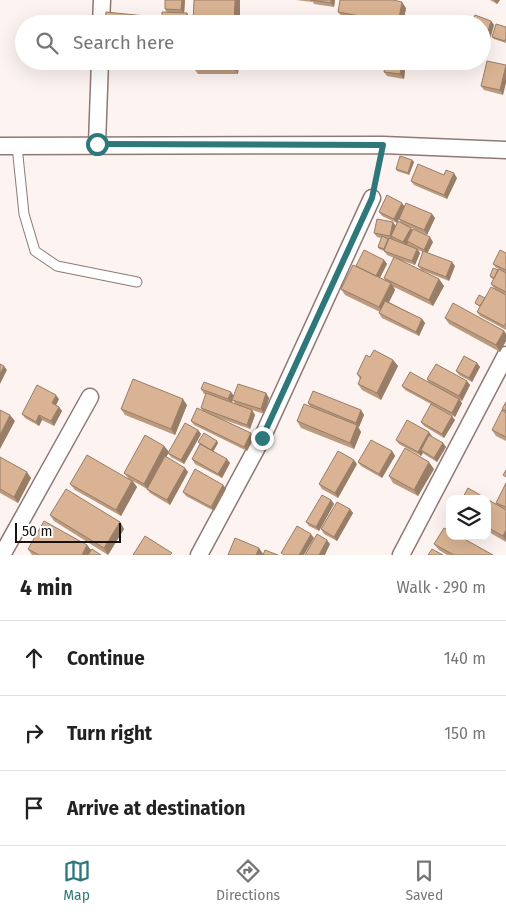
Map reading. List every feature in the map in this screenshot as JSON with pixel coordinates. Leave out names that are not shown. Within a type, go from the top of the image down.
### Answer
[{"type":"street","points":[[101,15],[102,0]]},
{"type":"street","points":[[97,144],[100,70]]},
{"type":"street","points":[[0,146],[97,144],[383,145],[506,150]]},
{"type":"street","points":[[199,555],[262,438],[372,198]]},
{"type":"street","points":[[401,555],[506,355]]},
{"type":"street","points":[[2,555],[90,397]]},
{"type":"lane","points":[[16,146],[24,214],[35,251],[57,266],[137,282]]},
{"type":"path","points":[[372,198],[383,145]]},
{"type":"building","points":[[165,0],[182,0],[181,10],[165,9]]},
{"type":"building","points":[[194,0],[235,0],[234,15],[193,15]]},
{"type":"building","points":[[311,0],[331,0],[331,3]]},
{"type":"building","points":[[340,0],[393,0],[402,2],[400,15],[354,15],[338,12]]},
{"type":"building","points":[[106,12],[135,15],[106,15]]},
{"type":"building","points":[[162,12],[187,13],[187,15],[162,15]]},
{"type":"building","points":[[496,24],[506,27],[505,41],[492,37]]},
{"type":"building","points":[[491,62],[506,65],[500,90],[481,86],[485,70],[491,70]]},
{"type":"building","points":[[384,70],[401,70],[400,74],[384,72]]},
{"type":"building","points":[[400,156],[412,160],[408,173],[396,169]]},
{"type":"building","points":[[418,164],[444,175],[446,170],[454,173],[444,195],[411,181]]},
{"type":"building","points":[[387,195],[402,203],[394,219],[379,212]]},
{"type":"building","points":[[406,203],[432,214],[424,230],[399,219]]},
{"type":"building","points":[[377,219],[393,222],[390,236],[374,233]]},
{"type":"building","points":[[398,221],[411,228],[403,242],[391,236]]},
{"type":"building","points":[[413,229],[430,237],[424,250],[407,241]]},
{"type":"building","points":[[382,236],[388,239],[384,249],[378,247]]},
{"type":"building","points":[[389,238],[417,249],[412,261],[384,251]]},
{"type":"building","points":[[364,250],[384,260],[376,276],[356,266]]},
{"type":"building","points":[[500,250],[506,253],[506,270],[493,264]]},
{"type":"building","points":[[423,251],[452,262],[446,277],[418,266]]},
{"type":"building","points":[[394,257],[439,279],[429,300],[384,278]]},
{"type":"building","points":[[353,265],[391,283],[379,307],[341,289]]},
{"type":"building","points":[[493,268],[498,270],[494,278],[490,276]]},
{"type":"building","points":[[499,269],[506,273],[506,292],[491,284]]},
{"type":"building","points":[[491,287],[506,295],[506,323],[504,326],[477,312]]},
{"type":"building","points":[[479,295],[485,298],[480,306],[475,303]]},
{"type":"building","points":[[385,301],[422,319],[416,332],[379,313]]},
{"type":"building","points":[[453,303],[504,331],[496,345],[445,318]]},
{"type":"building","points":[[374,350],[393,360],[377,393],[358,384],[361,377],[357,374],[366,355],[370,357]]},
{"type":"building","points":[[464,356],[477,363],[469,378],[456,371]]},
{"type":"building","points":[[0,364],[4,366],[0,374]]},
{"type":"building","points":[[436,364],[467,381],[459,396],[427,379]]},
{"type":"building","points":[[410,372],[459,399],[452,413],[402,386]]},
{"type":"building","points":[[133,379],[183,399],[171,429],[121,409]]},
{"type":"building","points":[[204,382],[231,392],[228,399],[201,389]]},
{"type":"building","points":[[238,384],[266,393],[261,409],[232,400]]},
{"type":"building","points":[[37,385],[56,395],[52,403],[59,407],[51,421],[39,415],[36,422],[22,414]]},
{"type":"building","points":[[313,391],[361,410],[356,423],[308,403]]},
{"type":"building","points":[[206,393],[252,410],[247,425],[201,408]]},
{"type":"building","points":[[506,402],[506,411],[502,409]]},
{"type":"building","points":[[304,404],[357,425],[350,443],[297,421]]},
{"type":"building","points":[[431,404],[452,416],[442,434],[421,422]]},
{"type":"building","points":[[197,408],[251,433],[244,447],[191,421]]},
{"type":"building","points":[[0,410],[10,415],[0,435]]},
{"type":"building","points":[[502,410],[506,413],[506,437],[492,430]]},
{"type":"building","points":[[407,420],[429,432],[418,452],[396,440]]},
{"type":"building","points":[[185,423],[198,430],[181,460],[168,453]]},
{"type":"building","points":[[204,433],[217,441],[211,450],[198,442]]},
{"type":"building","points":[[145,435],[164,446],[144,484],[124,473]]},
{"type":"building","points":[[429,435],[443,443],[434,458],[421,450]]},
{"type":"building","points":[[371,440],[392,451],[379,474],[358,462]]},
{"type":"building","points":[[200,444],[227,459],[218,474],[192,459]]},
{"type":"building","points":[[405,448],[429,462],[414,490],[389,476]]},
{"type":"building","points":[[338,451],[354,460],[335,493],[319,484]]},
{"type":"building","points":[[87,455],[132,481],[116,510],[70,484]]},
{"type":"building","points":[[165,456],[185,468],[167,500],[147,489]]},
{"type":"building","points":[[0,457],[27,472],[14,497],[0,489]]},
{"type":"building","points":[[195,469],[223,485],[211,507],[183,492]]},
{"type":"building","points":[[506,483],[506,507],[496,503]]},
{"type":"building","points":[[468,488],[480,495],[464,495]]},
{"type":"building","points":[[66,489],[120,522],[104,548],[50,515]]},
{"type":"building","points":[[322,495],[331,500],[316,527],[306,522]]},
{"type":"building","points":[[491,501],[506,510],[506,530],[503,536],[491,529]]},
{"type":"building","points":[[337,502],[350,509],[334,537],[321,529]]},
{"type":"building","points":[[44,521],[87,545],[82,555],[39,555],[28,549]]},
{"type":"building","points":[[297,526],[311,534],[299,555],[284,555],[281,553]]},
{"type":"building","points":[[444,528],[446,529],[446,540],[466,540],[493,555],[454,555],[434,544]]},
{"type":"building","points":[[317,534],[327,540],[319,555],[305,555]]},
{"type":"building","points":[[145,536],[172,553],[170,555],[133,555]]},
{"type":"building","points":[[235,538],[259,548],[256,555],[228,555]]},
{"type":"building","points":[[92,549],[101,555],[88,555]]},
{"type":"building","points":[[432,549],[443,555],[428,555]]},
{"type":"building","points":[[265,550],[278,555],[263,555]]},
{"type":"route","points":[[97,144],[383,145],[372,198],[262,438]]}]
